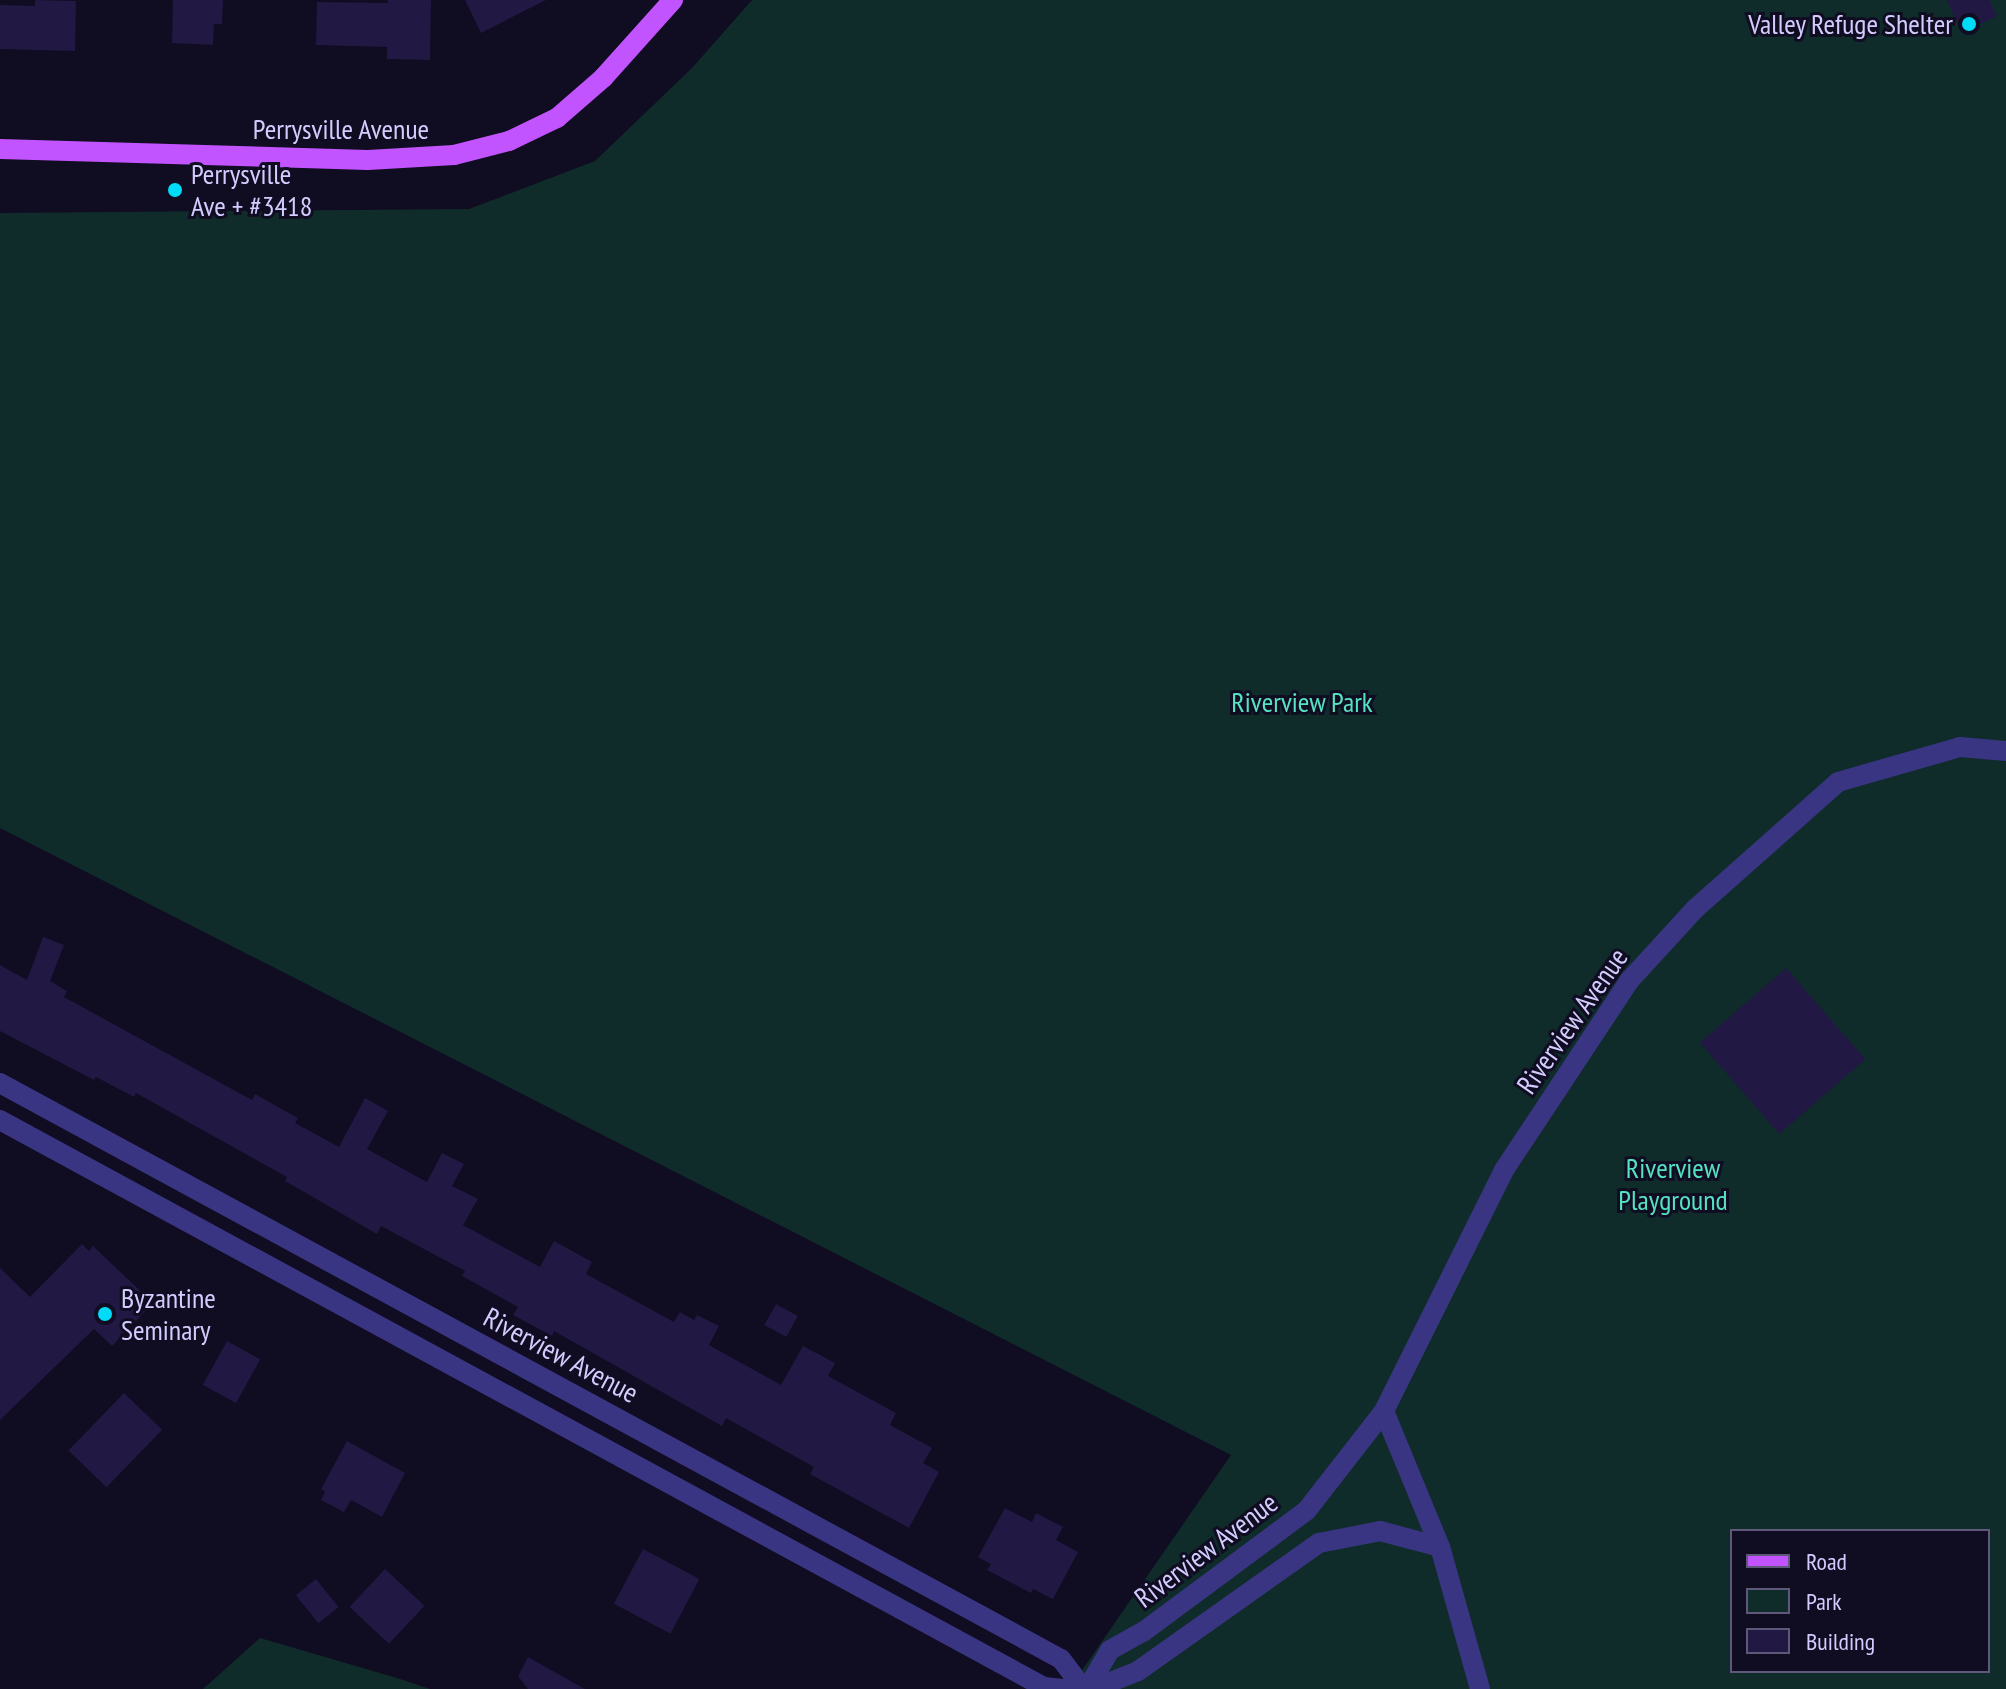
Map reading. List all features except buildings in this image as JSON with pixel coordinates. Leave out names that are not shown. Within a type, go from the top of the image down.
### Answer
[{"type":"main road","name":"Perrysville Avenue","points":[[0,149],[396,160],[454,155],[509,141],[557,118],[603,78],[673,0]]},
{"type":"street","name":"Riverview Avenue","points":[[0,1083],[1061,1659],[1085,1689],[1110,1650],[1143,1632],[1307,1510],[1384,1411],[1504,1170],[1629,981],[1695,909],[1838,782],[1960,747],[2006,751]]},
{"type":"street","points":[[0,1120],[1044,1687],[1063,1689]]},
{"type":"street","points":[[1384,1411],[1440,1547],[1480,1689]]},
{"type":"street","name":"Riverview Avenue","points":[[1093,1689],[1138,1671],[1319,1543],[1380,1531],[1440,1547]]},
{"type":"green space","name":"Riverview Park","points":[[752,0],[2006,0],[2006,1689],[1069,1689],[1231,1455],[0,828],[0,213],[469,209],[595,161],[692,68]]},
{"type":"green space","points":[[260,1638],[397,1678],[430,1689],[203,1689]]},
{"type":"place","name":"Valley Refuge Shelter","points":[[1969,24]]},
{"type":"place","name":"Perrysville Ave + #3418","points":[[175,190]]},
{"type":"place","name":"Byzantine Seminary","points":[[105,1314]]},
{"type":"park label","name":"Riverview Playground","points":[[1673,1184]]}]
